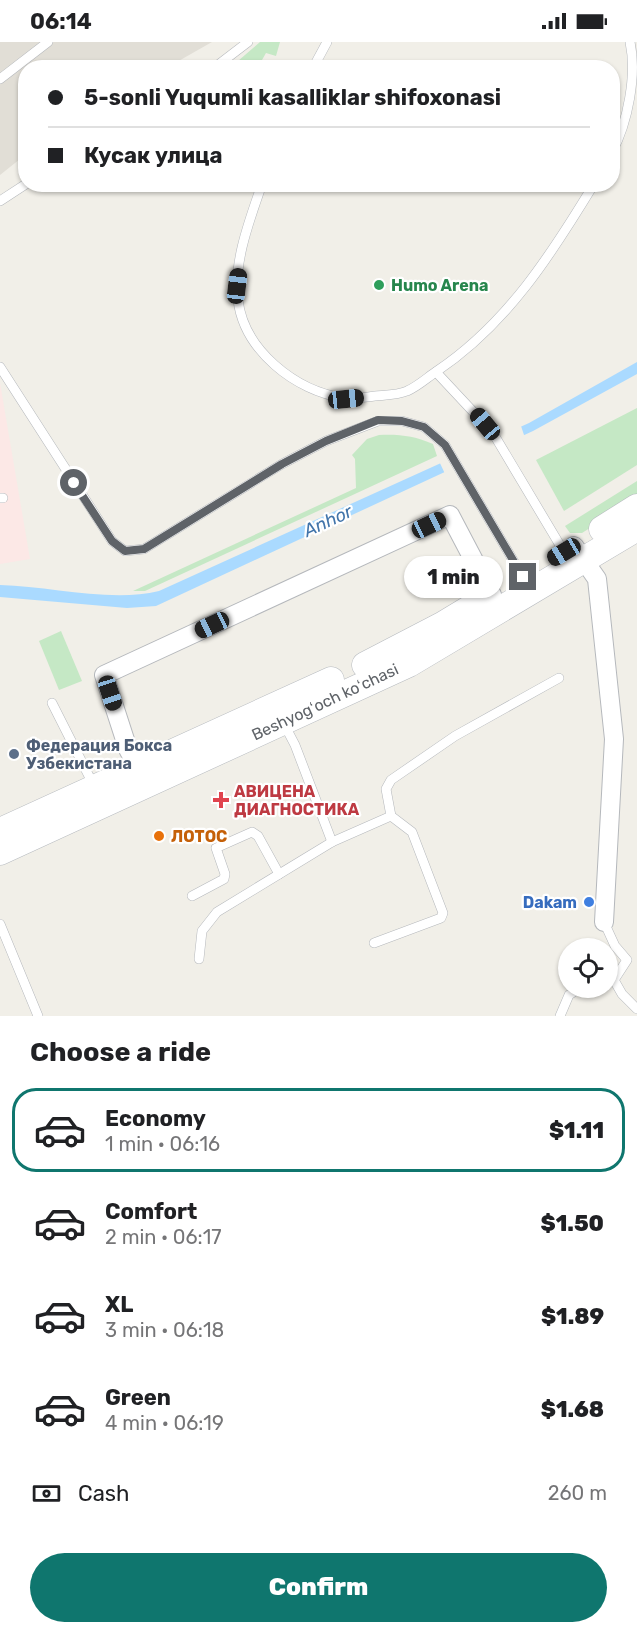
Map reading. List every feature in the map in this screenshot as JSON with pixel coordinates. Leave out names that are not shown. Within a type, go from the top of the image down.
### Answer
[{"type":"main road","name":"Beshyogʻoch koʻchasi","points":[[0,852],[409,664],[574,553],[637,507]]},
{"type":"main road","name":"Beshyogʻoch koʻchasi","points":[[0,831],[391,653],[523,577],[574,553],[637,528]]},
{"type":"street","points":[[138,768],[128,749],[104,675],[450,515],[492,595]]},
{"type":"street","points":[[574,553],[597,579],[614,739],[604,922]]},
{"type":"lane","points":[[25,60],[48,42]]},
{"type":"lane","points":[[224,60],[248,42]]},
{"type":"lane","points":[[317,60],[327,42]]},
{"type":"lane","points":[[620,137],[633,91],[630,42]]},
{"type":"lane","points":[[0,80],[18,66]]},
{"type":"lane","points":[[0,201],[18,189]]},
{"type":"lane","points":[[260,192],[241,256],[238,299],[240,316],[253,339],[272,362],[291,379],[315,392],[346,399],[406,392],[436,372],[498,321],[519,298],[547,259],[589,192]]},
{"type":"lane","points":[[0,367],[112,541],[125,551],[144,549],[326,441],[378,420],[402,421],[424,427],[439,438],[523,577]]},
{"type":"lane","points":[[436,372],[493,433],[574,553]]},
{"type":"lane","points":[[374,943],[441,918],[443,914],[412,832],[391,816],[386,789],[391,780],[455,736],[559,678]]},
{"type":"lane","points":[[52,703],[95,788]]},
{"type":"lane","points":[[283,722],[295,745],[332,842]]},
{"type":"lane","points":[[199,959],[202,931],[217,912],[332,842],[391,816]]},
{"type":"lane","points":[[192,896],[224,879],[225,874],[216,848],[252,832],[258,836],[279,874]]},
{"type":"lane","points":[[604,922],[615,946],[627,960],[637,964]]},
{"type":"lane","points":[[0,924],[38,1016]]},
{"type":"lane","points":[[618,970],[627,960]]},
{"type":"lane","points":[[618,989],[637,1010]]},
{"type":"lane","points":[[560,1016],[568,998]]},
{"type":"shaded area","points":[[0,42],[212,42],[180,60],[18,60],[18,161],[0,175]]},
{"type":"shaded area","points":[[0,383],[30,559],[0,564]]},
{"type":"green space","points":[[260,42],[280,42],[276,56],[266,53],[262,60],[239,60]]},
{"type":"green space","points":[[637,408],[637,465],[564,511],[536,460]]},
{"type":"green space","points":[[379,435],[407,436],[426,441],[433,444],[437,456],[145,591],[133,591],[356,488],[355,459],[352,455],[367,439]]},
{"type":"green space","points":[[637,481],[637,498],[582,533],[570,533],[565,526]]},
{"type":"green space","points":[[61,631],[82,681],[59,690],[39,641]]},
{"type":"water","name":"Anhor","points":[[637,362],[637,374],[533,431],[156,606],[127,608],[0,597],[0,585],[101,595],[159,591],[529,423]]},
{"type":"pier","points":[[520,423],[525,438],[446,476],[439,461]]},
{"type":"place","name":"Humo Arena","points":[[379,285]]},
{"type":"place","name":"Федерация Бокса Узбекистана","points":[[14,754]]},
{"type":"place","name":"АВИЦЕНА ДИАГНОСТИКА","points":[[221,800]]},
{"type":"place","name":"ЛОТОС","points":[[159,836]]},
{"type":"place","name":"Dakam","points":[[589,902]]},
{"type":"route","points":[[74,483],[112,541],[125,551],[144,549],[282,464],[326,441],[378,420],[413,423],[432,432],[445,445],[523,577]]}]
